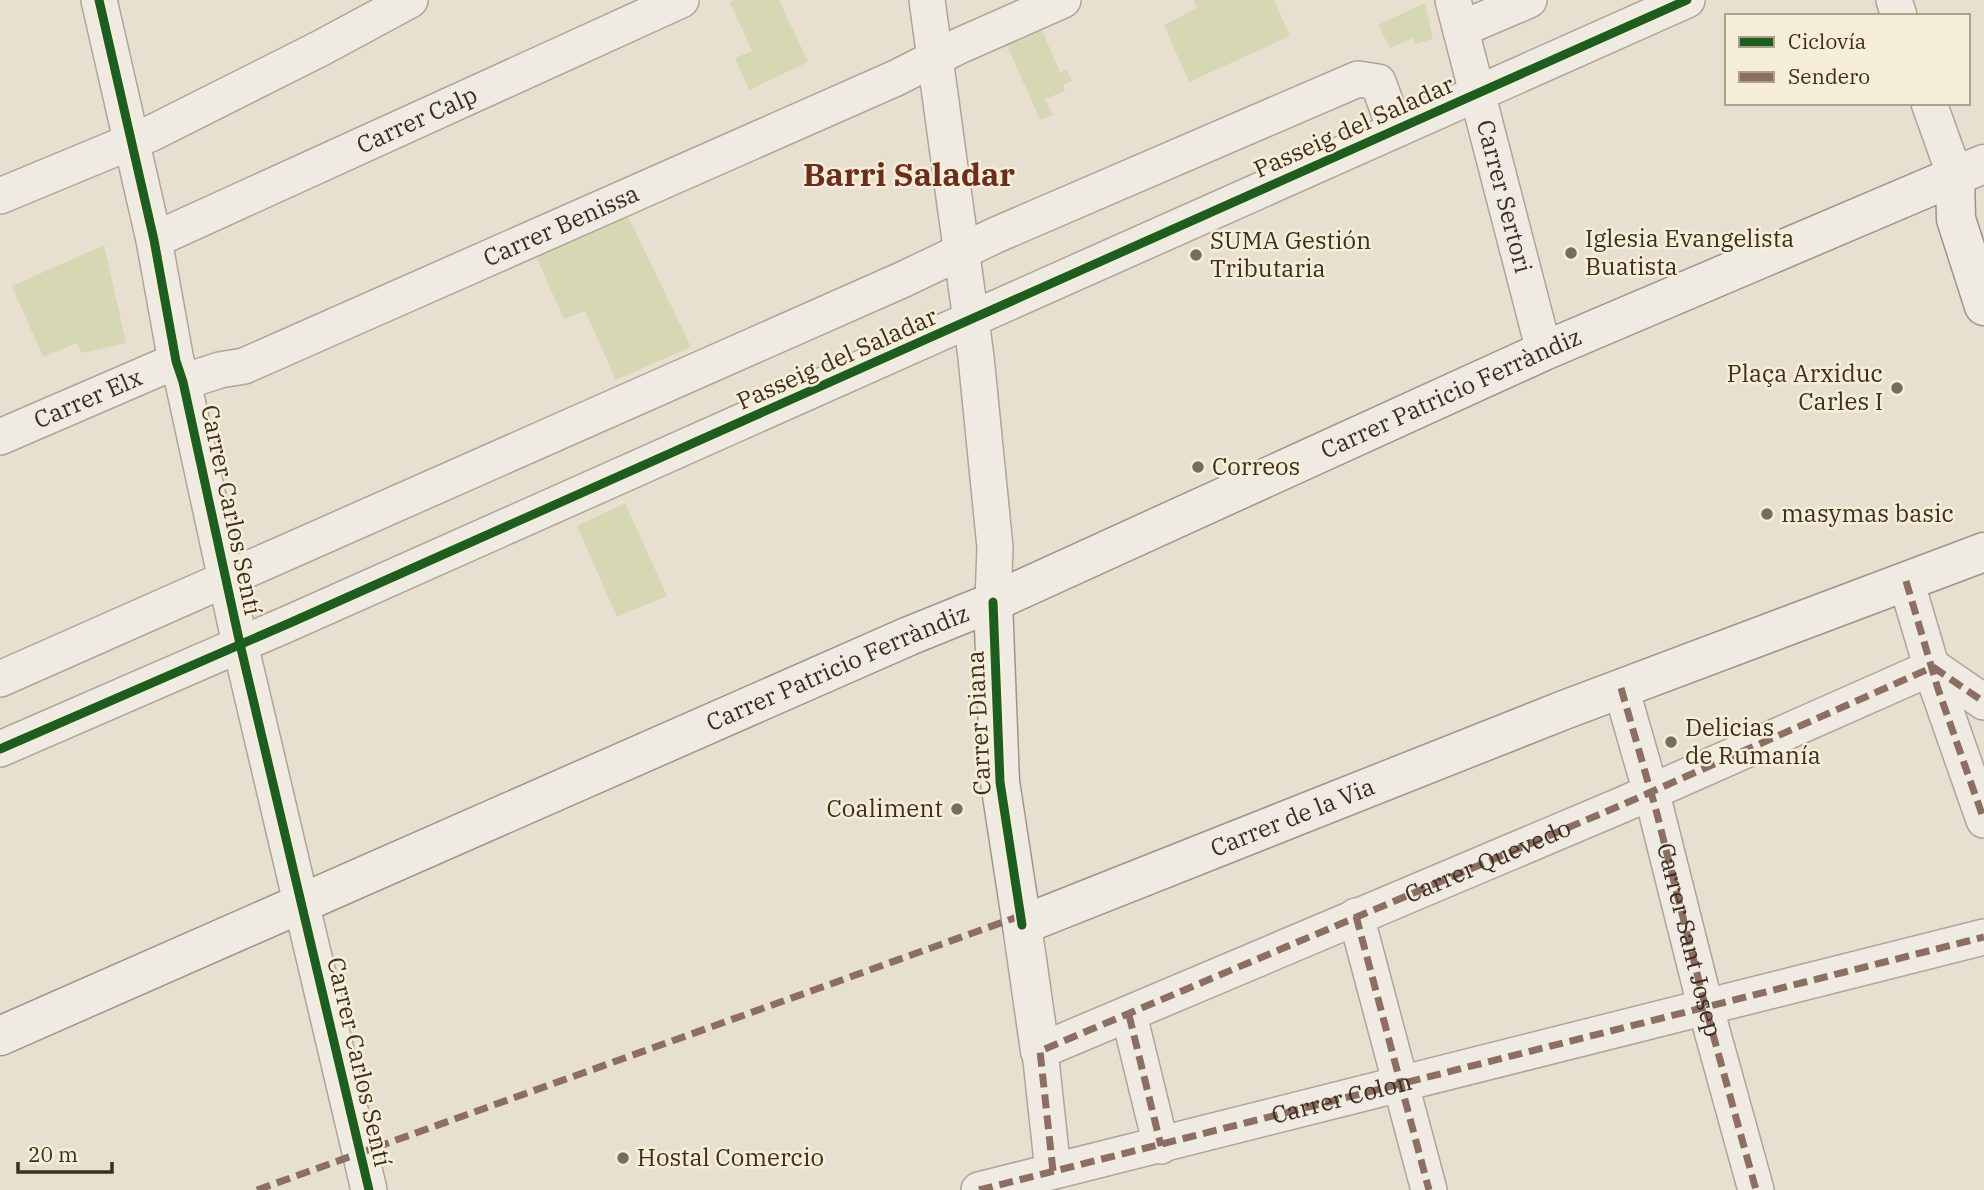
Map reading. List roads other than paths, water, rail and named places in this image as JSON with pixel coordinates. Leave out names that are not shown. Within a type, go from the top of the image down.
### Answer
[{"type":"main road","name":"Carrer Patricio Ferràndiz","points":[[0,1036],[993,601],[1544,351],[1970,170]]},
{"type":"main road","points":[[1970,170],[1956,219],[1984,306]]},
{"type":"main road","points":[[1621,688],[1975,555],[1984,526]]},
{"type":"main road","name":"Carrer Diana","points":[[993,601],[1000,782],[1040,1051]]},
{"type":"main road","name":"Carrer de la Via","points":[[1022,925],[1621,688]]},
{"type":"street","name":"Carrer Carlos Sentí","points":[[99,0],[154,240],[179,372],[240,644],[369,1190]]},
{"type":"street","points":[[0,196],[152,134],[410,0]]},
{"type":"street","name":"Carrer Calp","points":[[154,240],[681,0]]},
{"type":"street","name":"Carrer Diana","points":[[927,0],[976,357],[995,547],[993,601]]},
{"type":"street","name":"Carrer Benissa","points":[[179,372],[244,366],[896,78],[1063,0]]},
{"type":"street","points":[[1457,15],[1529,0]]},
{"type":"street","name":"Passeig del Saladar","points":[[0,748],[970,322],[1687,0]]},
{"type":"street","name":"Carrer Sertori","points":[[1457,15],[1544,351]]},
{"type":"street","name":"Passeig del Saladar","points":[[0,679],[904,279],[960,251],[1358,79],[1378,82],[1395,129]]},
{"type":"street","points":[[1930,105],[1970,170]]},
{"type":"street","name":"Carrer Elx","points":[[0,437],[179,372]]},
{"type":"street","points":[[1906,581],[1938,688],[1984,820]]},
{"type":"street","points":[[1933,667],[1984,702]]},
{"type":"street","name":"Carrer Quevedo","points":[[1040,1051],[1650,793],[1933,667]]},
{"type":"street","name":"Carrer Sant Josep","points":[[1621,688],[1756,1190]]},
{"type":"street","points":[[1356,916],[1429,1190]]},
{"type":"street","name":"Carrer Colon","points":[[979,1190],[1984,937]]},
{"type":"street","points":[[1129,1015],[1161,1146]]},
{"type":"street","name":"Carrer Diana","points":[[1040,1051],[1053,1171]]},
{"type":"place","name":"Iglesia Evangelista Buatista","points":[[1571,253]]},
{"type":"place","name":"SUMA Gestión Tributaria","points":[[1196,255]]},
{"type":"place","name":"Plaça Arxiduc Carles I","points":[[1897,388]]},
{"type":"place","name":"Correos","points":[[1198,467]]},
{"type":"place","name":"masymas basic","points":[[1767,514]]},
{"type":"place","name":"Delicias de Rumanía","points":[[1671,742]]},
{"type":"place","name":"Coaliment","points":[[957,809]]},
{"type":"place","name":"Hostal Comercio","points":[[623,1158]]},
{"type":"district","name":"Barri Saladar","points":[[909,175]]}]
